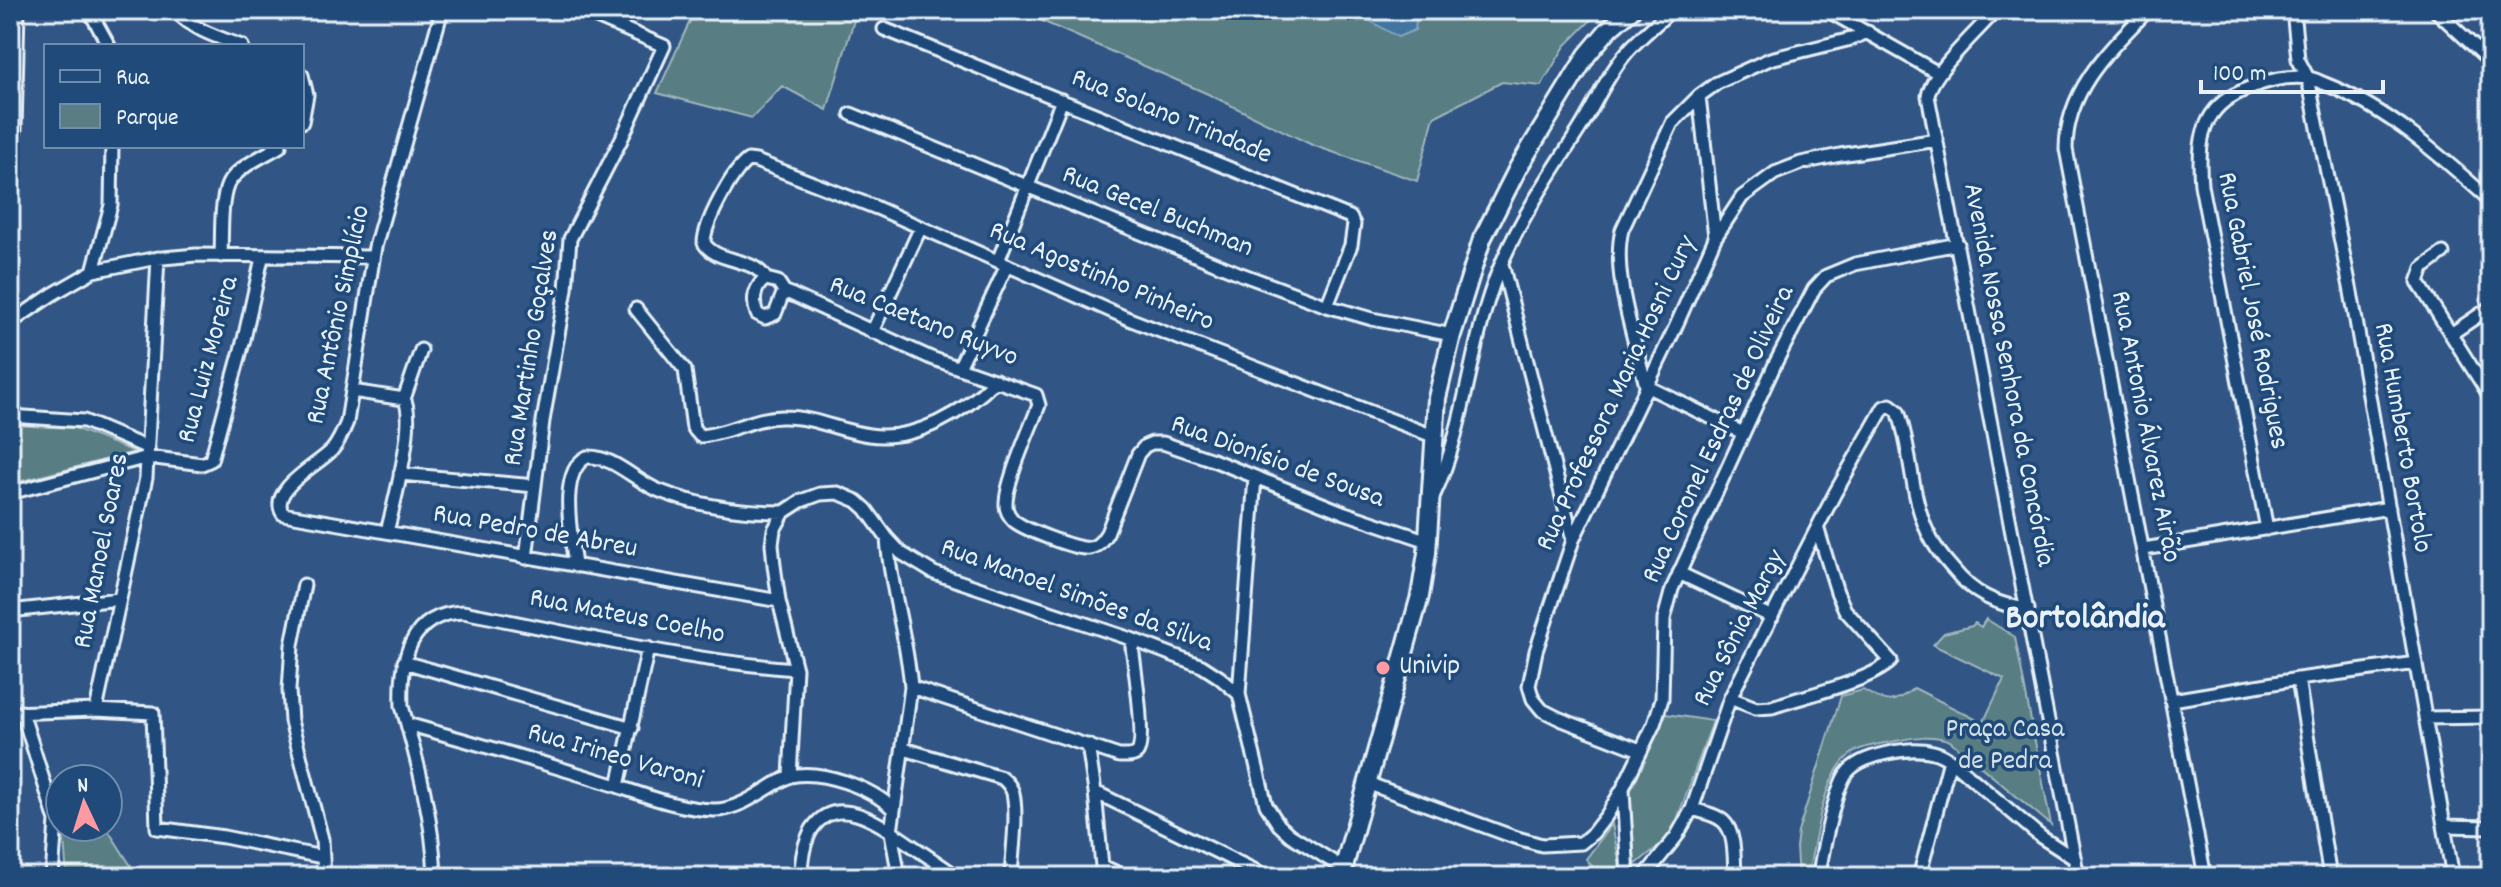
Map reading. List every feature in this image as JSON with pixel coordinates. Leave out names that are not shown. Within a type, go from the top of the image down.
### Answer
[{"type":"main road","points":[[1342,873],[1416,608],[1428,541],[1437,398],[1452,335],[1482,239],[1518,168],[1587,55],[1608,30],[1631,10]]},
{"type":"street","points":[[10,153],[15,117],[18,10]]},
{"type":"street","points":[[89,10],[108,44]]},
{"type":"street","points":[[175,10],[189,24],[237,44]]},
{"type":"street","name":"Rua Antônio Simplício","points":[[283,514],[279,499],[286,489],[332,451],[347,422],[372,257],[442,10]]},
{"type":"street","name":"Rua Martinho Goçalves","points":[[526,558],[543,421],[562,318],[570,239],[664,46],[580,10]]},
{"type":"street","points":[[1430,503],[1453,448],[1485,312],[1502,264],[1547,176],[1615,70],[1641,38],[1671,10]]},
{"type":"street","points":[[1827,10],[1938,73],[1996,10]]},
{"type":"street","name":"Rua Antonio Álvarez Airão","points":[[2148,10],[2120,39],[2079,91],[2073,103],[2066,136],[2071,179],[2205,877]]},
{"type":"street","name":"Rua Humberto Bortolo","points":[[2293,10],[2298,59],[2308,78],[2351,292],[2453,877]]},
{"type":"street","points":[[2435,10],[2491,62]]},
{"type":"street","name":"Rua Solano Trindade","points":[[884,29],[1350,217],[1354,224],[1351,245],[1327,306]]},
{"type":"street","points":[[1743,433],[1646,386],[1626,299],[1619,243],[1622,230],[1666,133],[1699,96],[1717,83],[1770,59],[1868,32]]},
{"type":"street","name":"Avenida Nossa Senhora da Concórdia","points":[[1938,73],[1929,87],[1928,96],[2078,877]]},
{"type":"street","points":[[2308,78],[2336,88],[2392,120],[2491,201]]},
{"type":"street","name":"Rua Gabriel José Rodrigues","points":[[2267,529],[2201,185],[2199,147],[2210,119],[2230,97],[2269,81],[2308,78]]},
{"type":"street","points":[[304,83],[307,95],[304,111]]},
{"type":"street","points":[[1699,96],[1715,238]]},
{"type":"street","points":[[959,368],[1003,263],[1034,167],[1062,100]]},
{"type":"street","name":"Rua Gecel Buchman","points":[[851,114],[1327,306],[1358,316],[1452,335]]},
{"type":"street","name":"Rua Professora Maria Hosni Cury","points":[[1640,750],[1542,710],[1533,699],[1529,686],[1536,651],[1573,540],[1715,238],[1742,197],[1775,173],[1801,163],[1937,140]]},
{"type":"street","points":[[93,271],[110,214],[112,148]]},
{"type":"street","points":[[221,256],[228,184],[240,171],[277,148]]},
{"type":"street","name":"Rua Agostinho Pinheiro","points":[[766,279],[755,267],[708,250],[704,243],[709,223],[735,173],[745,162],[752,160],[855,198],[1129,319],[1433,436]]},
{"type":"street","points":[[872,332],[921,227]]},
{"type":"street","name":"Rua Coronel Esdras de Oliveira","points":[[1367,783],[1542,845],[1581,843],[1593,833],[1623,788],[1654,724],[1662,699],[1664,619],[1672,589],[1794,324],[1814,289],[1826,276],[1840,268],[1958,244]]},
{"type":"street","points":[[2443,253],[2423,268],[2418,282],[2490,396],[2491,410]]},
{"type":"street","points":[[10,323],[93,271],[158,258],[372,257]]},
{"type":"street","name":"Rua Manoel Soares","points":[[96,710],[138,518],[148,452],[158,258]]},
{"type":"street","name":"Rua Luiz Moreira","points":[[148,452],[202,464],[211,460],[262,258]]},
{"type":"street","points":[[1502,264],[1573,540]]},
{"type":"street","points":[[766,279],[778,282],[784,291],[775,314],[760,317],[754,307],[756,289],[766,279]]},
{"type":"street","name":"Rua Caetano Ruyvo","points":[[784,291],[959,368],[1036,395],[1039,405]]},
{"type":"street","points":[[2451,334],[2491,307]]},
{"type":"street","points":[[636,309],[685,370],[693,428],[700,436],[780,416],[816,421],[867,435],[903,434],[971,403],[996,380]]},
{"type":"street","points":[[387,532],[407,426],[407,404],[404,399],[421,350]]},
{"type":"street","points":[[352,391],[404,399]]},
{"type":"street","name":"Rua Dionísio de Sousa","points":[[1039,405],[1005,507],[1013,520],[1022,526],[1075,546],[1086,549],[1100,543],[1107,533],[1138,454],[1152,443],[1163,443],[1345,513],[1428,541]]},
{"type":"street","name":"Rua Sônia Margy","points":[[1644,877],[1676,837],[1692,809],[1730,698],[1856,454],[1887,405],[1898,411],[1919,507],[1940,554],[1978,594],[2008,607],[2028,609]]},
{"type":"street","points":[[10,416],[84,421],[148,452]]},
{"type":"street","points":[[10,493],[148,452]]},
{"type":"street","points":[[575,566],[570,484],[576,466],[587,457],[602,458],[637,480],[680,498],[735,509],[784,512],[774,530],[772,544],[779,601],[796,669],[790,776],[815,776],[850,784],[875,794],[893,809]]},
{"type":"street","points":[[400,474],[535,486]]},
{"type":"street","points":[[1255,477],[1239,694],[1266,805],[1290,835],[1342,873]]},
{"type":"street","name":"Rua Manoel Simões da Silva","points":[[784,512],[812,496],[838,493],[857,501],[901,553],[934,573],[1202,666],[1239,694]]},
{"type":"street","points":[[2144,549],[2389,508]]},
{"type":"street","name":"Rua Pedro de Abreu","points":[[283,514],[779,601]]},
{"type":"street","points":[[1730,698],[1756,708],[1772,707],[1875,673],[1891,661],[1845,610],[1833,582],[1818,530]]},
{"type":"street","points":[[887,538],[888,562],[911,687],[891,832],[899,877]]},
{"type":"street","points":[[1679,573],[1772,617]]},
{"type":"street","points":[[304,585],[290,665],[291,721],[318,820],[324,877]]},
{"type":"street","points":[[10,611],[119,599]]},
{"type":"street","name":"Rua Mateus Coelho","points":[[404,662],[414,636],[425,623],[449,612],[463,612],[733,663],[796,669]]},
{"type":"street","points":[[911,687],[1119,756],[1134,755],[1139,752],[1142,736],[1131,639]]},
{"type":"street","points":[[618,786],[648,648]]},
{"type":"street","points":[[435,877],[427,805],[402,706],[404,662],[632,728]]},
{"type":"street","points":[[2172,700],[2416,663]]},
{"type":"street","points":[[2298,679],[2330,877]]},
{"type":"street","points":[[52,877],[56,821],[16,712],[96,710],[153,713],[157,828],[224,837],[322,857]]},
{"type":"street","points":[[2425,718],[2491,717]]},
{"type":"street","name":"Rua Irineo Varoni","points":[[407,724],[677,804],[719,810],[752,798],[790,776]]},
{"type":"street","points":[[1088,745],[1102,872],[1126,877]]},
{"type":"street","points":[[904,749],[1002,778],[1009,784],[1013,792],[1011,877]]},
{"type":"street","points":[[1819,877],[1826,836],[1846,774],[1858,763],[1897,752],[1934,752],[1950,760],[2041,837],[2075,859]]},
{"type":"street","points":[[1919,877],[1950,760]]},
{"type":"street","points":[[1623,788],[1628,877]]},
{"type":"street","points":[[1095,792],[1268,877]]},
{"type":"street","points":[[1692,809],[1724,822],[1731,837],[1735,877]]},
{"type":"street","points":[[801,877],[803,848],[809,833],[818,821],[828,814],[839,812],[870,818],[958,877]]},
{"type":"street","points":[[2444,826],[2491,827]]},
{"type":"green space","points":[[695,10],[857,10],[827,110],[782,86],[752,118],[657,93]]},
{"type":"green space","points":[[1017,10],[1601,10],[1565,46],[1541,86],[1502,82],[1434,117],[1417,181],[1312,145],[1208,94]]},
{"type":"green space","points":[[10,425],[74,428],[135,452],[10,484]]},
{"type":"green space","name":"Praça Casa de Pedra","points":[[1986,619],[2015,637],[2051,825],[1950,741],[1923,737],[1874,745],[1854,752],[1835,773],[1819,819],[1809,877],[1798,877],[1798,832],[1841,696],[1863,690],[1889,701],[1900,698],[1914,688],[1983,723],[2004,679],[1933,645],[1944,633],[1975,623],[1981,627]]},
{"type":"green space","points":[[1666,714],[1713,721],[1671,836],[1635,865],[1630,792]]},
{"type":"green space","points":[[1612,824],[1622,877],[1601,877],[1586,859]]},
{"type":"green space","points":[[64,843],[116,843],[133,869],[147,877],[67,877]]},
{"type":"water","points":[[1351,10],[1417,10],[1415,30],[1398,37]]},
{"type":"place","name":"Univip","points":[[1383,668]]},
{"type":"district","name":"Bortolândia","points":[[2085,620]]}]
